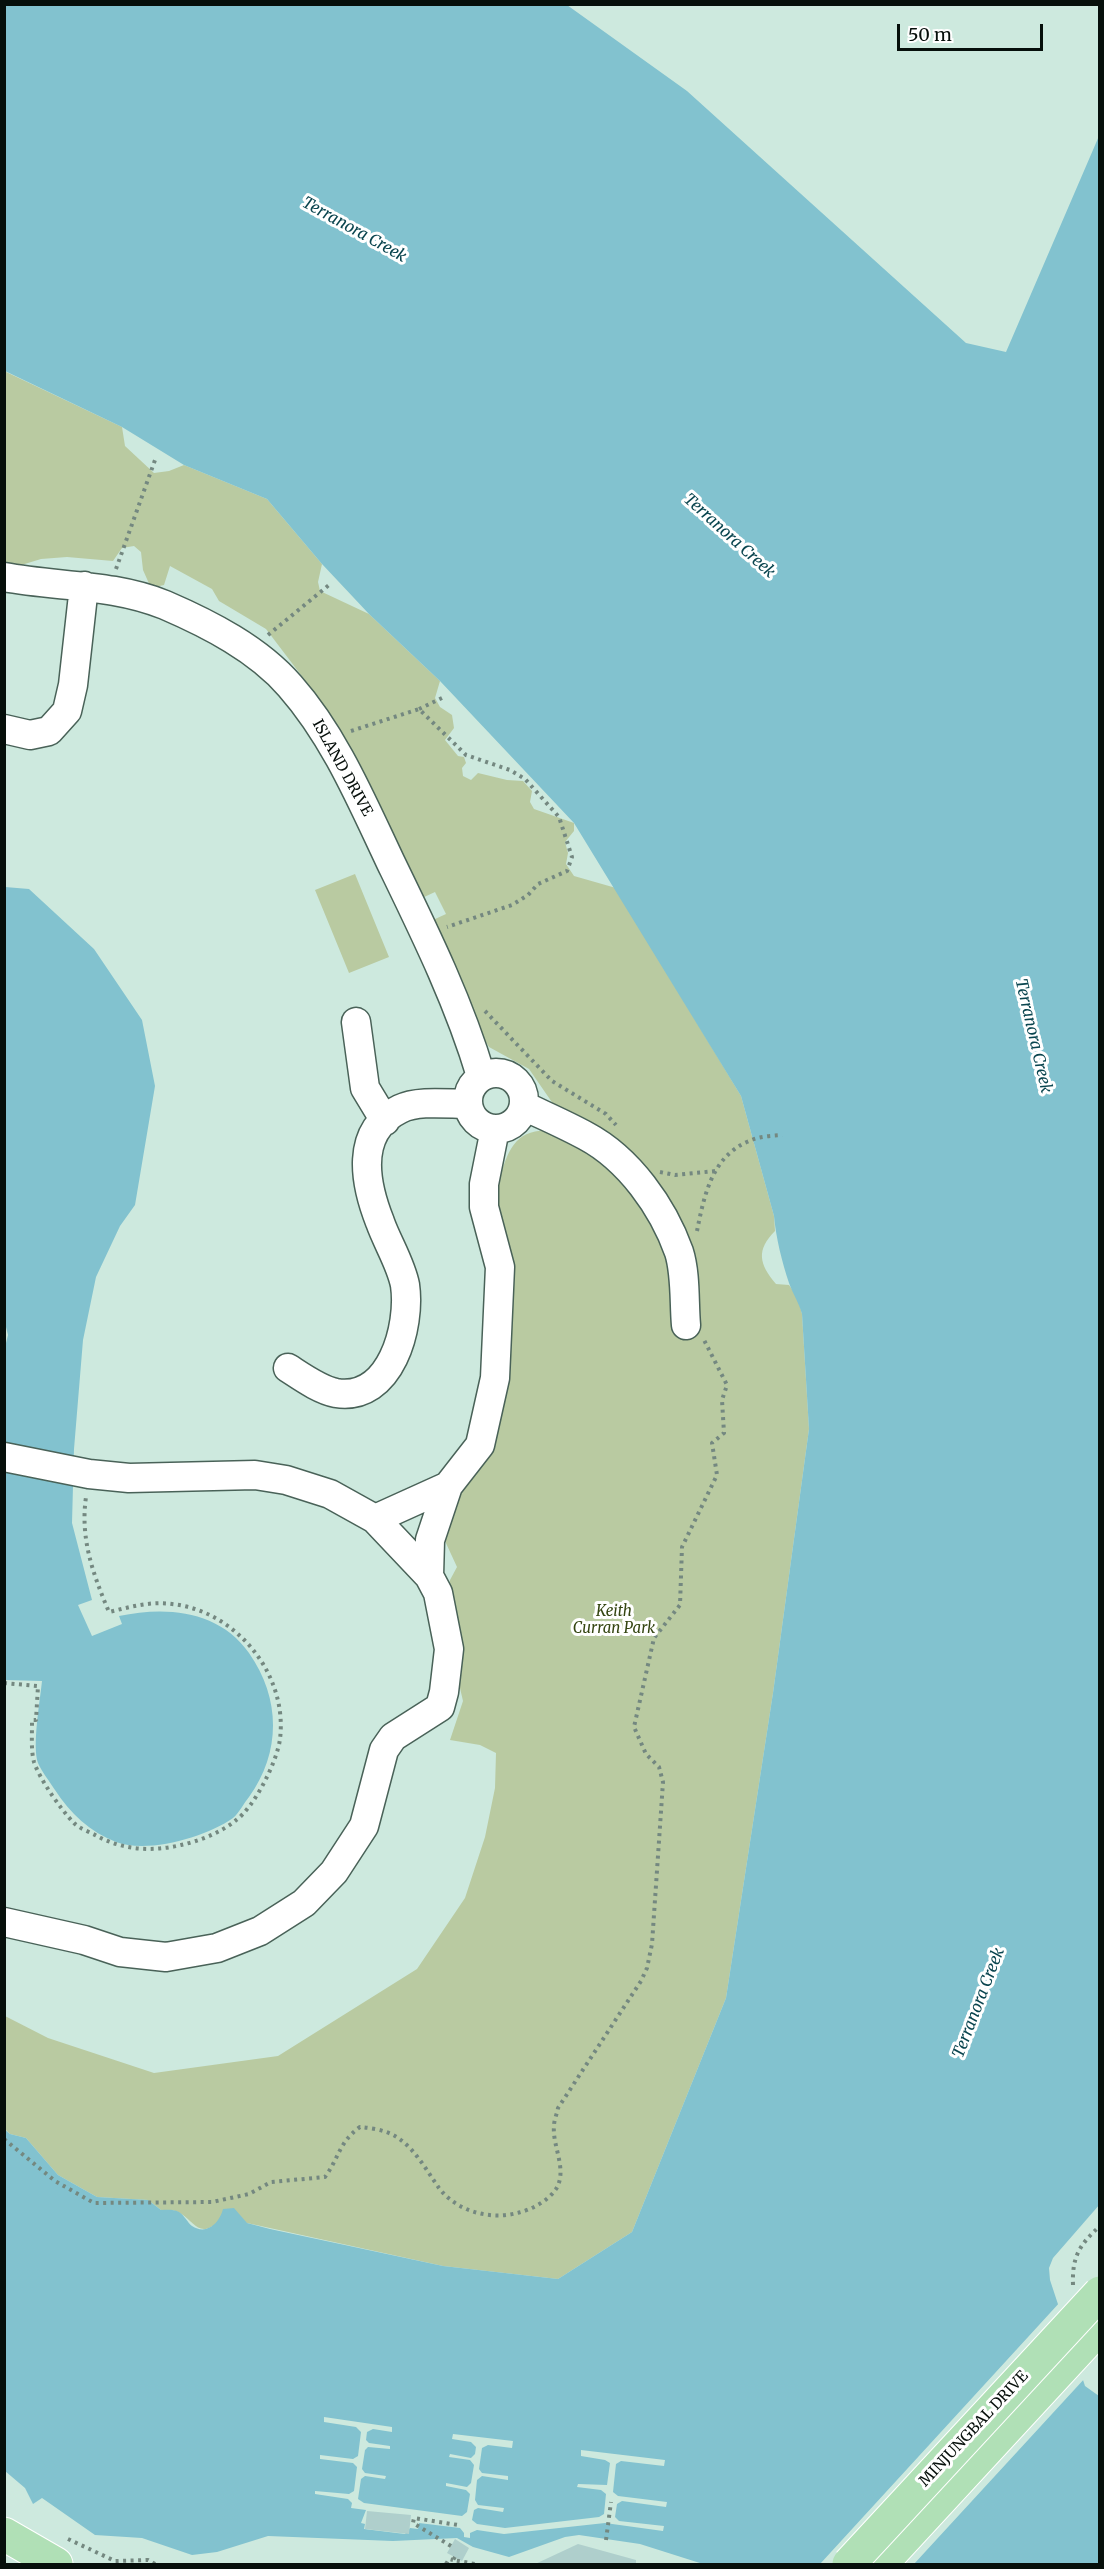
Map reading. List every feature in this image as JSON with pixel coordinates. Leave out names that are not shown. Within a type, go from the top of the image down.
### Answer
[{"type":"main road","name":"MINJUNGBAL DRIVE","points":[[849,2565],[1100,2293]]},
{"type":"main road","name":"MINJUNGBAL DRIVE","points":[[881,2565],[1100,2327]]},
{"type":"main road","points":[[903,2565],[1100,2346]]},
{"type":"main road","points":[[4,2534],[49,2555]]},
{"type":"street","name":"ISLAND DRIVE","points":[[4,577],[133,594],[201,621],[247,648],[292,688],[325,731],[360,796],[466,1026],[481,1076]]},
{"type":"street","points":[[4,729],[30,735],[49,731],[67,711],[73,685],[84,586]]},
{"type":"street","points":[[356,1022],[365,1088],[385,1121]]},
{"type":"street","points":[[500,1072],[508,1075],[522,1088],[524,1106],[517,1120],[511,1125],[495,1129],[480,1124],[468,1104],[471,1088],[481,1076],[500,1072]]},
{"type":"street","points":[[288,1368],[336,1393],[352,1392],[365,1388],[382,1375],[395,1356],[405,1319],[405,1284],[367,1185],[367,1149],[379,1126],[400,1108],[426,1104],[468,1104]]},
{"type":"street","points":[[524,1106],[588,1137],[616,1157],[646,1192],[662,1216],[679,1254],[686,1325]]},
{"type":"street","points":[[429,1576],[430,1540],[448,1486],[480,1445],[495,1378],[500,1267],[484,1207],[484,1184],[495,1129]]},
{"type":"street","points":[[4,1457],[89,1474],[129,1478],[255,1475],[286,1480],[330,1494],[375,1519],[429,1576],[438,1593],[449,1648],[440,1707],[393,1737],[384,1750],[364,1826],[334,1872],[304,1903],[260,1931],[217,1948],[166,1957],[120,1952],[84,1940],[4,1922]]},
{"type":"street","points":[[375,1519],[448,1486]]},
{"type":"path","points":[[113,578],[155,460]]},
{"type":"path","points":[[267,636],[329,585]]},
{"type":"path","points":[[349,732],[419,709],[444,697]]},
{"type":"path","points":[[419,709],[466,755],[510,770],[525,779],[559,817],[572,856],[567,871],[538,884],[528,895],[512,904],[439,930]]},
{"type":"path","points":[[679,1254],[694,1243],[704,1193],[725,1158],[748,1141],[782,1134]]},
{"type":"path","points":[[4,2139],[55,2181],[94,2203],[212,2202],[249,2194],[272,2182],[325,2177],[334,2166],[336,2154],[348,2136],[360,2127],[374,2128],[395,2136],[420,2159],[441,2191],[470,2212],[500,2218],[525,2211],[542,2202],[556,2188],[561,2164],[554,2127],[558,2108],[641,1980],[647,1968],[652,1944],[663,1782],[659,1767],[646,1754],[634,1727],[654,1638],[680,1605],[682,1547],[717,1475],[712,1443],[724,1433],[722,1400],[727,1385],[702,1336],[686,1325]]},
{"type":"path","points":[[4,1683],[38,1686],[36,1720],[32,1720],[34,1762],[75,1824],[116,1846],[161,1850],[196,1841],[236,1821],[264,1784],[273,1763],[280,1738],[279,1710],[271,1679],[253,1649],[225,1622],[204,1611],[172,1604],[141,1604],[109,1612],[84,1538],[83,1522],[89,1474]]},
{"type":"path","points":[[606,2540],[611,2502]]},
{"type":"path","points":[[451,2546],[413,2523],[414,2518],[458,2525]]},
{"type":"path","points":[[49,2555],[115,2561],[148,2560],[155,2565]]},
{"type":"path","points":[[446,2565],[449,2559],[454,2558],[475,2565]]},
{"type":"green space","name":"Keith Curran Park","points":[[4,371],[122,427],[125,446],[154,473],[169,471],[184,465],[267,499],[322,564],[318,582],[320,591],[369,614],[440,681],[435,698],[440,707],[452,715],[454,728],[445,740],[458,756],[464,757],[466,763],[462,768],[463,776],[471,780],[478,773],[507,780],[523,781],[532,791],[530,802],[534,809],[574,823],[574,831],[565,842],[568,853],[566,864],[574,876],[616,888],[741,1096],[774,1216],[775,1231],[762,1251],[763,1263],[776,1284],[789,1285],[798,1298],[802,1314],[809,1429],[773,1693],[726,1998],[632,2232],[558,2279],[443,2266],[221,2219],[208,2228],[199,2228],[178,2212],[161,2210],[148,2200],[97,2197],[58,2175],[26,2138],[10,2134],[5,2129],[5,2016],[48,2038],[154,2073],[278,2056],[417,1969],[465,1898],[485,1837],[495,1788],[496,1753],[480,1745],[450,1740],[463,1701],[447,1632],[450,1580],[457,1567],[445,1541],[440,1516],[474,1469],[499,1181],[506,1159],[516,1142],[531,1133],[554,1131],[556,1108],[529,1069],[489,1047],[481,1034],[433,920],[446,914],[435,892],[422,898],[340,740],[304,679],[266,629],[219,601],[212,589],[170,566],[164,585],[151,588],[143,570],[141,552],[134,546],[122,548],[113,561],[67,557],[41,559],[5,570]]},
{"type":"green space","points":[[355,874],[389,957],[349,973],[315,890]]},
{"type":"water","name":"Terranora Creek","points":[[5,5],[567,5],[687,91],[966,343],[1006,352],[1099,136],[1100,2204],[1053,2258],[1049,2268],[1050,2280],[1085,2386],[1099,2396],[1099,2564],[703,2564],[640,2544],[579,2535],[565,2537],[509,2557],[473,2547],[457,2538],[393,2541],[268,2536],[217,2552],[192,2555],[142,2538],[95,2535],[42,2498],[33,2504],[25,2488],[5,2471],[4,2129],[10,2134],[26,2138],[58,2175],[97,2197],[148,2200],[161,2210],[179,2212],[198,2229],[208,2228],[216,2223],[223,2209],[234,2208],[247,2223],[270,2229],[443,2266],[558,2279],[632,2232],[726,1998],[773,1693],[809,1429],[802,1314],[784,1267],[774,1216],[741,1096],[574,823],[440,681],[369,614],[322,564],[267,499],[184,465],[122,427],[5,371]]},
{"type":"water","points":[[5,887],[29,889],[94,949],[142,1020],[155,1086],[135,1205],[120,1226],[96,1277],[83,1340],[74,1449],[72,1523],[92,1600],[78,1605],[92,1636],[122,1624],[119,1616],[137,1613],[173,1612],[207,1620],[223,1628],[249,1653],[260,1671],[272,1707],[272,1744],[267,1762],[260,1780],[233,1818],[193,1837],[160,1845],[129,1845],[116,1842],[89,1827],[74,1814],[44,1773],[36,1755],[42,1681],[5,1680],[4,1351],[8,1335],[4,1319]]},
{"type":"pier","points":[[1061,2301],[1086,2377],[914,2564],[820,2564]]},
{"type":"pier","points":[[324,2417],[392,2427],[392,2432],[373,2429],[367,2432],[366,2440],[369,2443],[390,2446],[390,2449],[368,2447],[365,2450],[362,2469],[365,2473],[386,2476],[385,2479],[365,2476],[361,2479],[358,2499],[364,2503],[462,2516],[467,2512],[470,2494],[466,2490],[446,2486],[446,2483],[467,2487],[471,2483],[474,2465],[470,2460],[449,2457],[450,2454],[471,2458],[475,2454],[476,2447],[471,2442],[452,2439],[453,2434],[513,2441],[512,2448],[488,2445],[482,2448],[479,2469],[482,2473],[508,2476],[508,2480],[482,2476],[477,2480],[475,2500],[478,2505],[504,2508],[503,2512],[478,2508],[474,2510],[472,2520],[477,2524],[505,2528],[599,2517],[604,2514],[606,2494],[601,2490],[577,2487],[578,2484],[607,2485],[610,2463],[581,2456],[581,2450],[665,2460],[664,2466],[621,2461],[616,2464],[613,2492],[618,2496],[667,2502],[666,2507],[622,2501],[617,2504],[615,2517],[619,2521],[664,2526],[663,2531],[605,2523],[504,2534],[477,2530],[470,2533],[470,2538],[464,2537],[460,2528],[419,2523],[418,2529],[410,2528],[405,2534],[364,2529],[365,2524],[361,2523],[366,2510],[351,2508],[352,2503],[348,2499],[315,2494],[315,2491],[349,2494],[354,2491],[357,2467],[353,2463],[320,2459],[320,2455],[353,2459],[358,2456],[361,2432],[356,2427],[324,2422]]},
{"type":"building","points":[[367,2511],[411,2515],[409,2534],[365,2529]]},
{"type":"building","points":[[455,2539],[469,2548],[462,2561],[447,2553]]},
{"type":"building","points":[[578,2544],[636,2560],[636,2565],[533,2565]]}]
